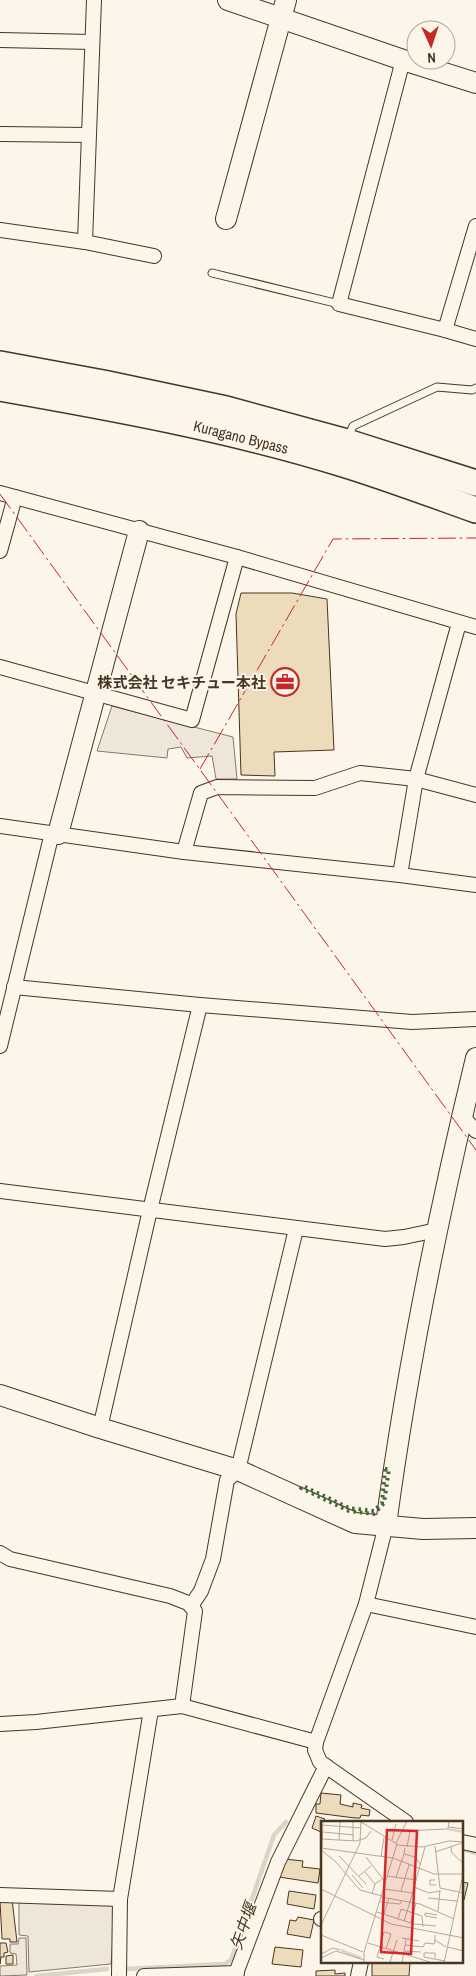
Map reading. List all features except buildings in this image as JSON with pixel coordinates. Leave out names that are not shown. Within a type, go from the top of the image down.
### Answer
[{"type":"highway","name":"Kuragano Bypass","points":[[0,364],[104,383],[226,409],[347,442],[476,483]]},
{"type":"highway","name":"Kuragano Bypass","points":[[0,388],[98,405],[229,434],[340,463],[476,510]]},
{"type":"street","points":[[85,242],[94,0]]},
{"type":"street","points":[[228,0],[284,9],[403,60],[476,83]]},
{"type":"street","points":[[226,219],[284,9]]},
{"type":"street","points":[[0,40],[92,42]]},
{"type":"street","points":[[403,60],[338,304],[476,339]]},
{"type":"street","points":[[0,134],[88,135]]},
{"type":"street","points":[[445,330],[476,226]]},
{"type":"street","points":[[0,230],[85,242],[154,256]]},
{"type":"street","points":[[0,493],[238,557],[476,627]]},
{"type":"street","points":[[0,551],[15,497]]},
{"type":"street","points":[[0,1046],[14,986],[55,834],[96,694],[139,531]]},
{"type":"street","points":[[0,667],[192,720],[238,557]]},
{"type":"street","points":[[400,875],[416,779],[459,623]]},
{"type":"street","points":[[184,852],[201,793],[216,787],[315,788],[360,773],[416,779],[476,795]]},
{"type":"street","points":[[0,826],[184,852],[476,885]]},
{"type":"street","points":[[14,986],[200,1005],[412,1022],[476,1019]]},
{"type":"street","points":[[100,1428],[200,1005]]},
{"type":"street","points":[[403,1821],[387,1816],[320,1762],[316,1750],[316,1742],[366,1604],[386,1525],[395,1456],[437,1230],[476,1058]]},
{"type":"street","points":[[462,1116],[476,1131]]},
{"type":"street","points":[[0,1191],[385,1239],[437,1230]]},
{"type":"street","points":[[191,1606],[202,1591],[213,1559],[228,1480],[238,1470],[296,1229]]},
{"type":"street","points":[[0,1395],[238,1470],[354,1523],[423,1528],[476,1528]]},
{"type":"street","points":[[0,1553],[10,1559],[170,1596],[188,1602],[195,1611],[182,1706]]},
{"type":"street","points":[[366,1604],[476,1627]]},
{"type":"street","points":[[0,1724],[182,1706],[316,1742]]},
{"type":"street","points":[[119,1976],[120,1899],[151,1710]]},
{"type":"street","points":[[144,1976],[236,1974],[278,1862],[326,1766]]},
{"type":"street","points":[[0,1895],[120,1899]]},
{"type":"lane","points":[[212,273],[338,304]]},
{"type":"lane","points":[[347,442],[353,426],[437,387],[472,390],[476,388]]},
{"type":"shaded area","points":[[112,706],[233,737],[237,779],[216,779],[212,756],[187,758],[181,747],[168,749],[167,758],[97,751]]},
{"type":"shaded area","points":[[19,1900],[116,1904],[111,1964],[29,1972],[28,1936],[19,1935]]},
{"type":"shaded area","points":[[19,1938],[26,1938],[27,1975],[0,1976],[0,1966],[17,1965],[16,1954],[10,1953],[10,1944],[18,1944]]},
{"type":"waterway","name":"矢中堰","points":[[125,1969],[225,1964],[231,1960],[274,1835],[286,1822]]},
{"type":"waterway","name":"矢中堰","points":[[464,1849],[476,1853]]},
{"type":"waterway","name":"矢中堰","points":[[36,1976],[107,1969]]},
{"type":"hedge","points":[[385,1469],[389,1469],[384,1503],[374,1514],[349,1511],[301,1488],[303,1486],[349,1508],[374,1511],[382,1503],[385,1469]]},
{"type":"power","points":[[0,494],[476,1150]]},
{"type":"power","points":[[200,769],[333,539],[476,538]]},
{"type":"place","name":"株式会社 セキチュー本社","points":[[285,682]]}]
